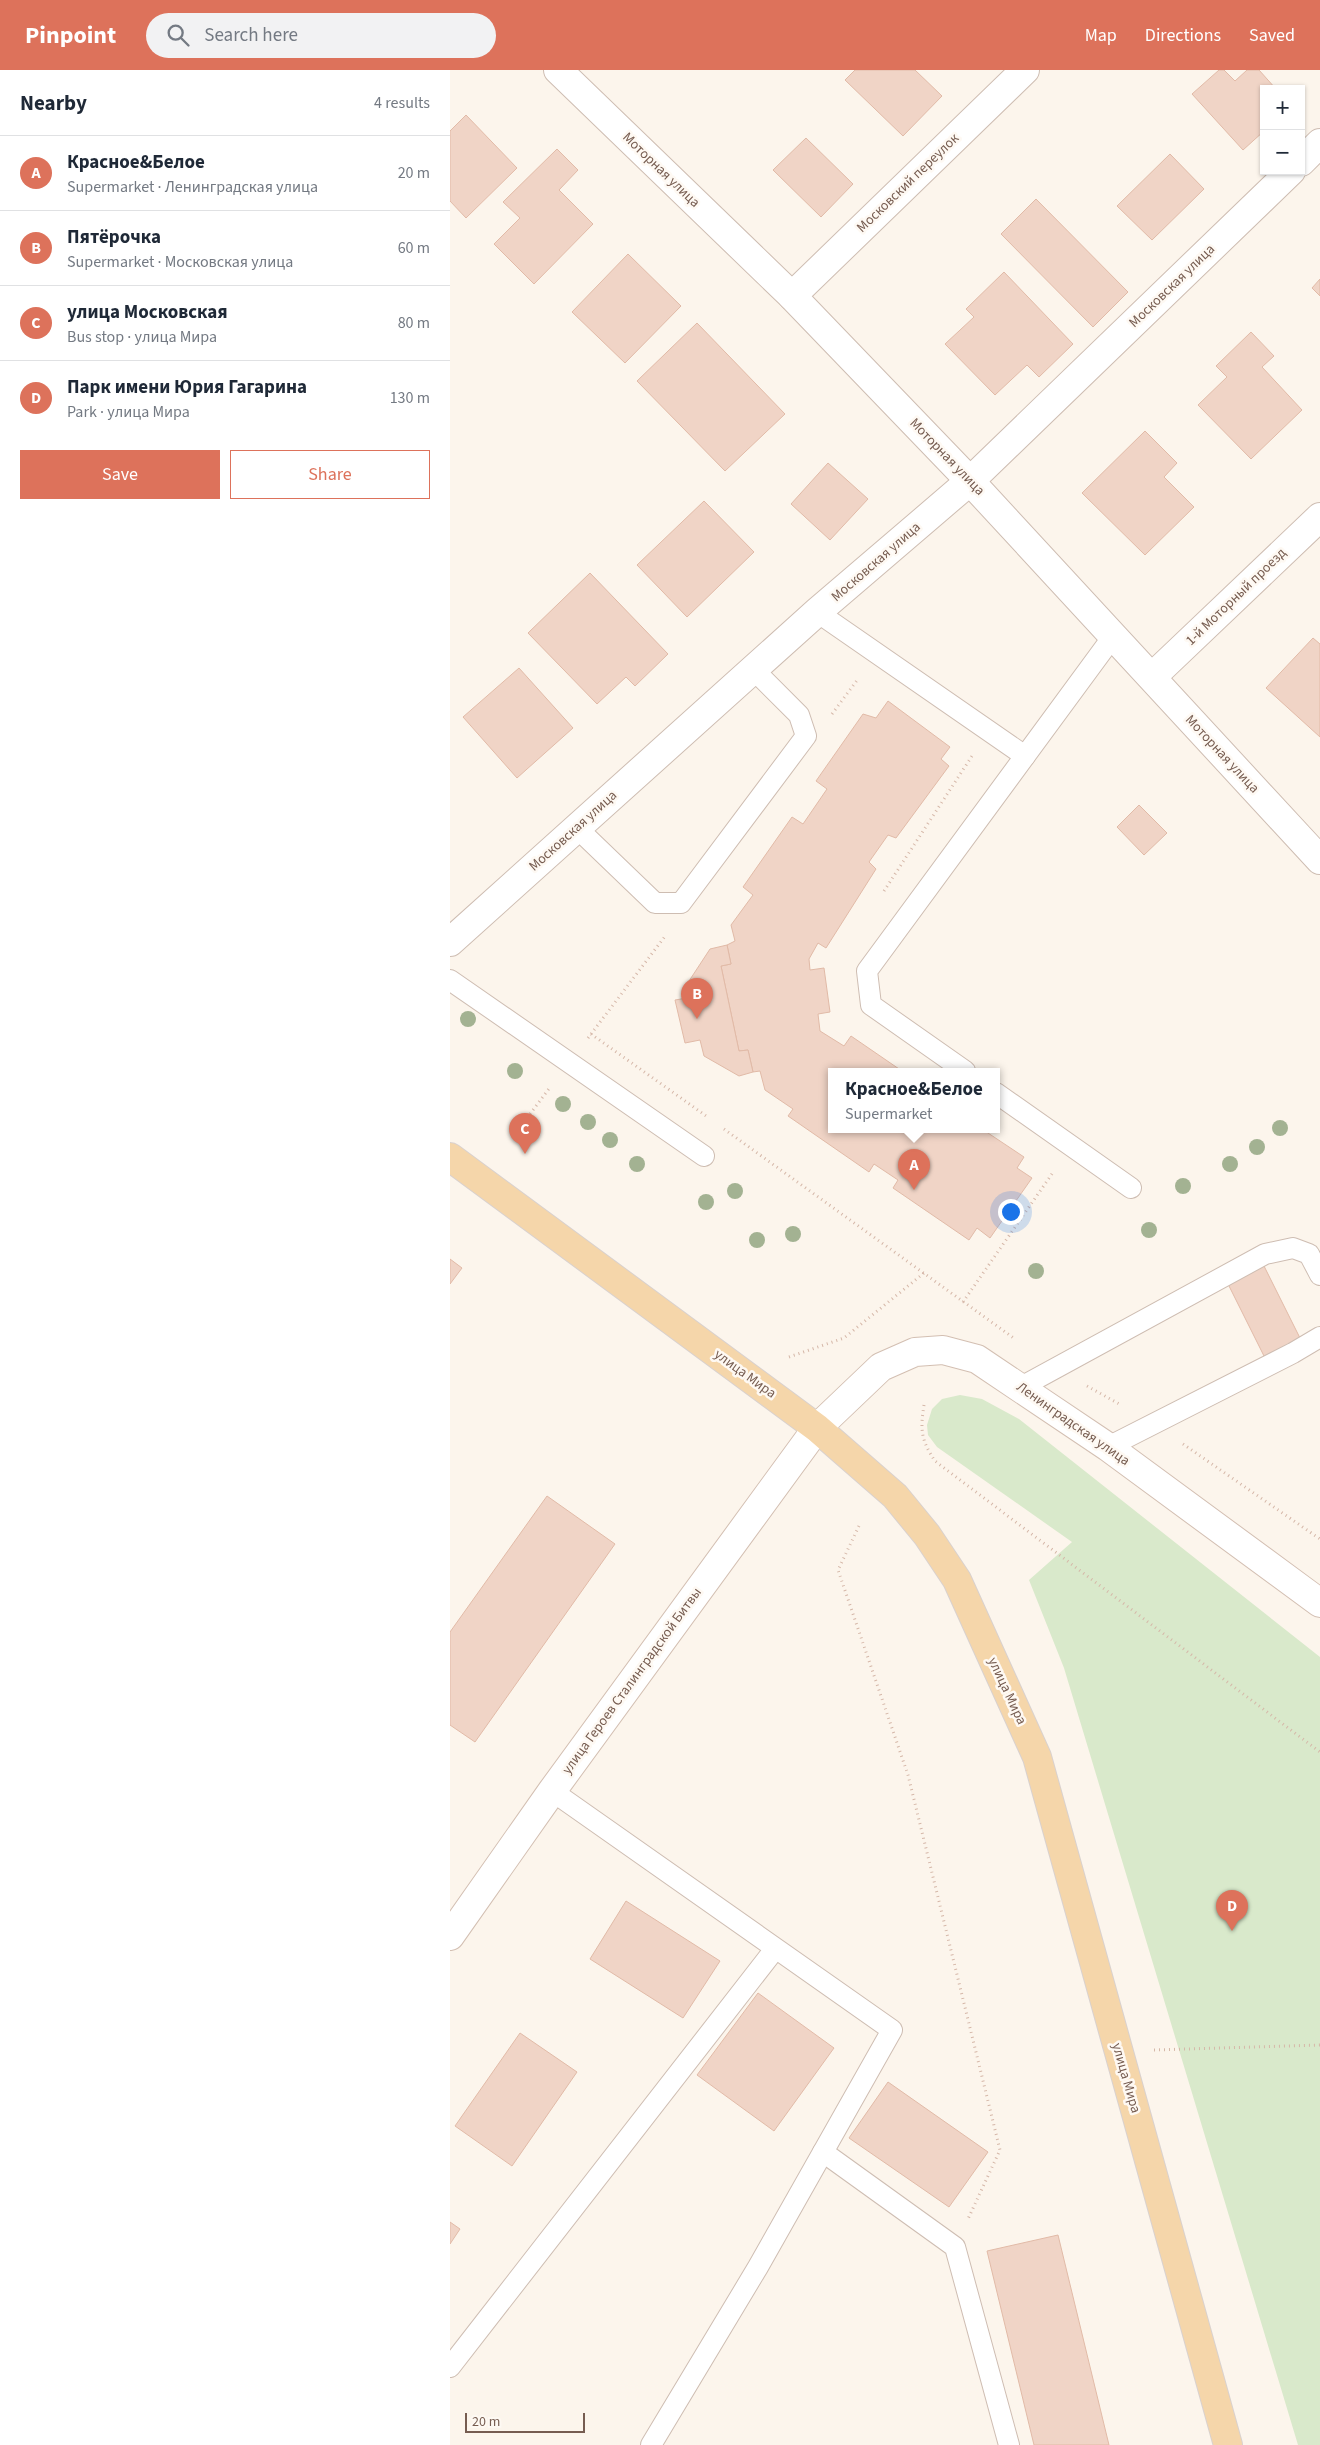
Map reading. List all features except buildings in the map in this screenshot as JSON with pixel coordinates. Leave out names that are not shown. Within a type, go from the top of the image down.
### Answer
[{"type":"main road","name":"улица Мира","points":[[450,1157],[817,1428],[895,1496],[927,1535],[957,1580],[1037,1757],[1228,2445]]},
{"type":"street","name":"Моторная улица","points":[[558,70],[792,296],[970,481],[1320,860]]},
{"type":"street","name":"Московский переулок","points":[[792,296],[1024,70]]},
{"type":"street","points":[[1305,158],[1320,144]]},
{"type":"street","name":"Московская улица","points":[[450,942],[817,612],[970,481],[1287,175]]},
{"type":"street","name":"1-й Моторный проезд","points":[[1152,677],[1320,517]]},
{"type":"street","name":"Ленинградская улица","points":[[817,1428],[881,1367],[915,1352],[943,1350],[977,1359],[1108,1448],[1320,1603]]},
{"type":"street","name":"улица Героев Сталинградской Битвы","points":[[450,1936],[552,1791],[817,1428]]},
{"type":"lane","points":[[817,612],[1024,756]]},
{"type":"lane","points":[[961,1068],[871,1005],[867,971],[1114,635]]},
{"type":"lane","points":[[577,828],[655,903],[681,903],[806,736],[799,715],[753,669]]},
{"type":"lane","points":[[450,980],[704,1156]]},
{"type":"lane","points":[[1000,1096],[1131,1188]]},
{"type":"lane","points":[[1020,1387],[1265,1254],[1293,1248],[1309,1254],[1320,1275]]},
{"type":"lane","points":[[1108,1448],[1293,1353],[1320,1337]]},
{"type":"lane","points":[[552,1791],[892,2030],[758,2267],[652,2445]]},
{"type":"lane","points":[[450,2367],[775,1949]]},
{"type":"lane","points":[[823,2152],[955,2247],[1009,2445]]},
{"type":"path","points":[[828,719],[863,672]]},
{"type":"path","points":[[881,895],[973,754]]},
{"type":"path","points":[[527,1118],[668,931]]},
{"type":"path","points":[[592,1034],[710,1119]]},
{"type":"path","points":[[718,1125],[1055,1368],[1154,1424],[1320,1539]]},
{"type":"path","points":[[963,1302],[1057,1166]]},
{"type":"path","points":[[789,1357],[844,1338],[924,1273]]},
{"type":"path","points":[[924,1405],[921,1425],[924,1444],[935,1461],[1320,1752]]},
{"type":"path","points":[[859,1526],[838,1570],[908,1775],[1000,2150],[955,2247]]},
{"type":"path","points":[[1118,2051],[1320,2045]]},
{"type":"green space","points":[[960,1395],[982,1399],[1019,1419],[1320,1657],[1320,2445],[1298,2445],[1064,1668],[1029,1580],[1072,1542],[937,1447],[928,1435],[927,1425],[932,1409],[942,1399]]},
{"type":"place","name":"Пятёрочка","points":[[697,1019]]},
{"type":"place","name":"улица Московская","points":[[525,1154]]},
{"type":"place","name":"Красное&Белое","points":[[914,1190]]},
{"type":"place","name":"Парк имени Юрия Гагарина","points":[[1232,1931]]}]
